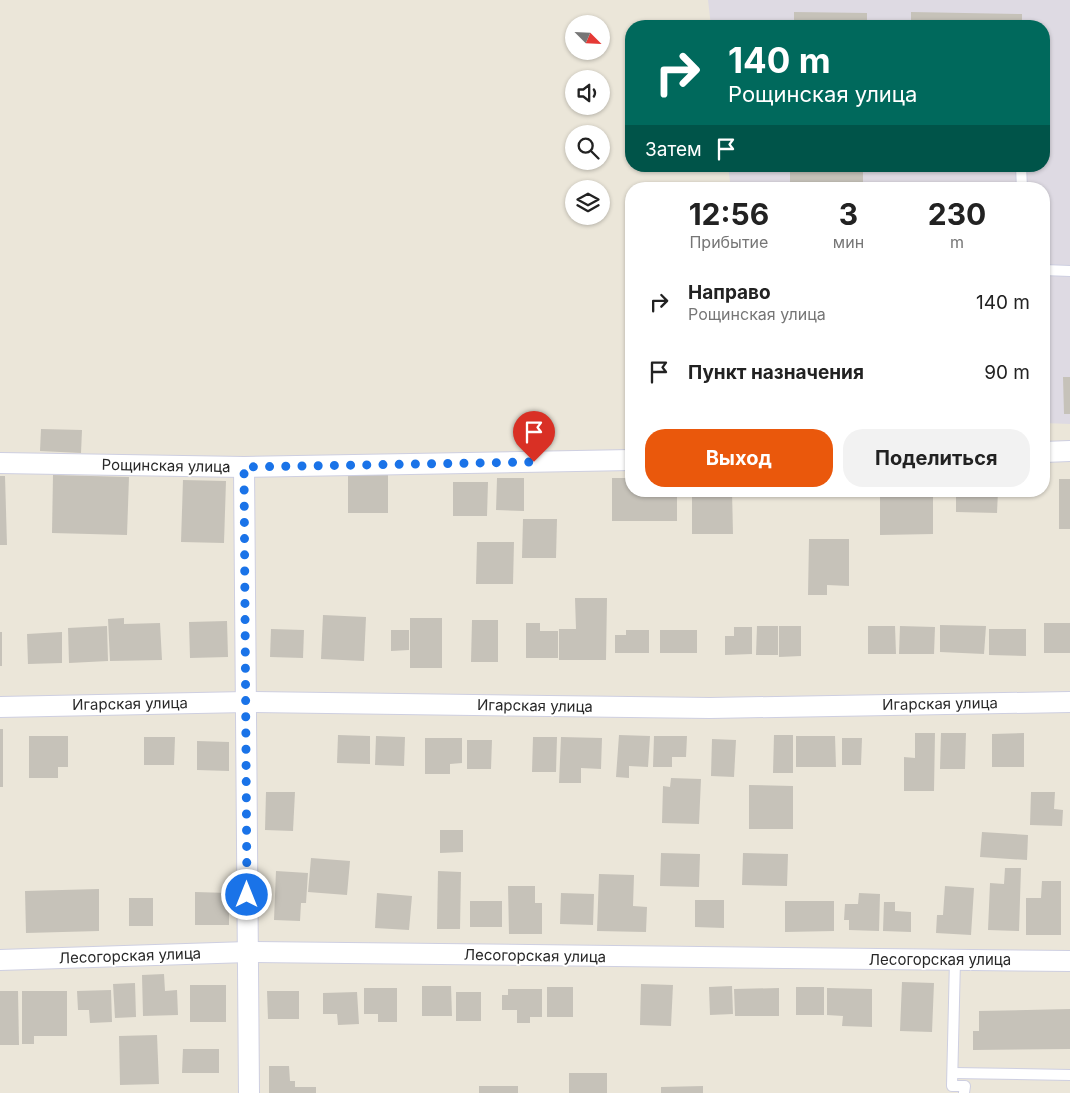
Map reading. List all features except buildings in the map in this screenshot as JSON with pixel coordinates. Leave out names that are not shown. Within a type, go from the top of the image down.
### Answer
[{"type":"street","points":[[1050,452],[1070,451]]},
{"type":"street","name":"Рощинская улица","points":[[0,463],[244,467],[625,460]]},
{"type":"street","points":[[244,467],[248,1093]]},
{"type":"street","name":"Игарская улица","points":[[0,707],[246,702],[710,708],[1070,702]]},
{"type":"street","name":"Лесогорская улица","points":[[0,960],[248,952],[1070,961]]},
{"type":"lane","points":[[1050,270],[1070,271]]},
{"type":"lane","points":[[955,960],[952,1086],[965,1086],[964,1093]]},
{"type":"lane","points":[[953,1073],[1070,1075]]},
{"type":"shaded area","points":[[708,0],[1070,0],[1070,424],[1050,423],[1050,182],[730,182],[729,172],[1050,172],[1050,20],[710,20]]},
{"type":"route","points":[[247,895],[244,467],[534,462]]}]
